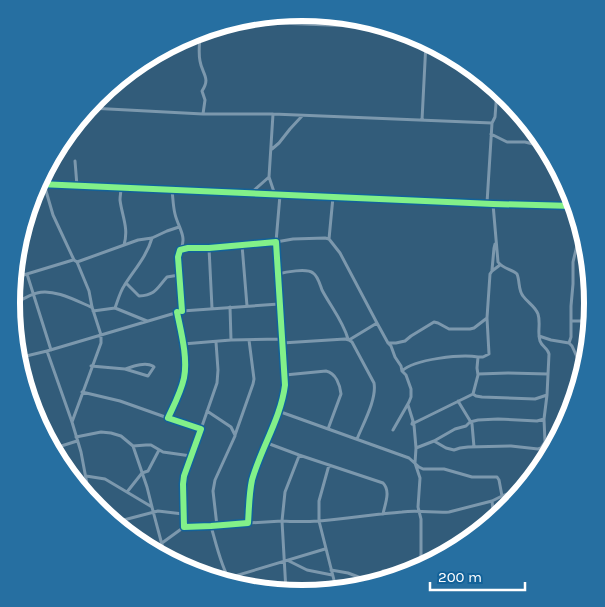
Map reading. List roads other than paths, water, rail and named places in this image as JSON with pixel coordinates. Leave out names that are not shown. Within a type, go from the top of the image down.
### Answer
[{"type":"street","points":[[271,23],[359,26]]},
{"type":"street","points":[[200,41],[200,62],[206,83],[202,91],[205,100],[203,114]]},
{"type":"street","points":[[422,120],[426,49]]},
{"type":"street","points":[[487,203],[491,134],[492,123],[495,118],[496,98]]},
{"type":"street","points":[[99,108],[203,114],[274,114],[492,123]]},
{"type":"street","points":[[274,114],[269,177],[275,195]]},
{"type":"street","points":[[272,149],[280,143],[303,116]]},
{"type":"street","points":[[491,134],[507,142],[525,142],[535,145]]},
{"type":"street","points":[[75,161],[77,186]]},
{"type":"street","points":[[252,193],[269,177]]},
{"type":"street","points":[[47,184],[567,206]]},
{"type":"street","points":[[45,188],[53,215],[88,286],[101,335],[101,343],[72,422]]},
{"type":"street","points":[[121,188],[120,202],[125,220],[126,237],[124,245]]},
{"type":"street","points":[[168,418],[182,386],[185,369],[178,257],[183,244],[182,234],[175,215],[172,190]]},
{"type":"street","points":[[248,523],[250,490],[253,478],[284,395],[285,375],[276,242],[280,195]]},
{"type":"street","points":[[329,239],[333,197]]},
{"type":"street","points":[[493,204],[497,258],[500,265],[517,274],[522,296],[538,312],[540,342],[547,348],[549,354],[544,420],[547,445]]},
{"type":"street","points":[[22,267],[22,275],[27,274],[75,261],[138,240],[152,238],[179,227]]},
{"type":"street","points":[[126,237],[133,242]]},
{"type":"street","points":[[115,308],[123,288],[138,266],[152,238]]},
{"type":"street","points":[[180,250],[293,239],[329,239],[340,253],[377,324],[391,346],[411,389],[408,405],[393,430]]},
{"type":"street","points":[[402,371],[408,366],[447,357],[482,357],[489,354],[489,286],[494,248],[497,241]]},
{"type":"street","points":[[569,343],[571,340],[573,262],[578,241]]},
{"type":"street","points":[[183,244],[188,248]]},
{"type":"street","points":[[242,245],[247,306]]},
{"type":"street","points":[[208,248],[212,308]]},
{"type":"street","points":[[492,271],[500,265]]},
{"type":"street","points":[[278,274],[294,271],[310,271],[314,274],[369,375],[374,387],[373,397],[357,439]]},
{"type":"street","points":[[27,274],[83,460],[88,487]]},
{"type":"street","points":[[126,283],[141,297],[158,290],[167,277],[179,275]]},
{"type":"street","points":[[20,301],[34,293],[51,292],[93,309],[115,308],[148,322]]},
{"type":"street","points":[[25,356],[49,351],[180,311],[280,304]]},
{"type":"street","points":[[230,307],[231,340]]},
{"type":"street","points":[[388,342],[402,342],[434,322],[448,329],[470,329],[488,318]]},
{"type":"street","points":[[571,321],[584,321]]},
{"type":"street","points":[[183,344],[231,340],[349,340],[377,324]]},
{"type":"street","points":[[540,336],[569,343],[578,357],[578,365]]},
{"type":"street","points":[[217,526],[214,498],[216,480],[235,435],[254,379],[249,340]]},
{"type":"street","points":[[184,527],[182,484],[217,383],[216,342]]},
{"type":"street","points":[[412,424],[473,394],[478,374],[478,357]]},
{"type":"street","points":[[92,366],[125,369],[148,376],[154,368],[150,364],[125,369]]},
{"type":"street","points":[[285,375],[326,370],[332,372],[341,394],[328,429]]},
{"type":"street","points":[[478,374],[548,374]]},
{"type":"street","points":[[82,392],[120,401],[201,428]]},
{"type":"street","points":[[473,394],[482,397],[535,399],[547,395]]},
{"type":"street","points":[[458,402],[472,426],[474,447]]},
{"type":"street","points":[[408,405],[413,421],[412,424],[414,425],[415,463],[420,478],[418,492],[421,519],[421,560]]},
{"type":"street","points":[[207,411],[231,427],[235,435]]},
{"type":"street","points":[[278,411],[410,458],[423,469],[444,469],[472,477],[497,477],[502,496]]},
{"type":"street","points":[[416,448],[434,442],[455,429],[478,420],[544,420]]},
{"type":"street","points":[[231,427],[238,426]]},
{"type":"street","points":[[59,446],[101,432],[121,436],[134,446],[164,550]]},
{"type":"street","points":[[434,442],[454,450],[474,447],[511,446],[541,448],[545,442]]},
{"type":"street","points":[[266,443],[385,484],[388,492],[383,514]]},
{"type":"street","points":[[134,446],[146,444],[170,454],[192,456]]},
{"type":"street","points":[[127,492],[142,473],[148,471],[159,450]]},
{"type":"street","points":[[286,585],[287,562],[282,521],[285,492],[299,455]]},
{"type":"street","points":[[328,465],[318,510],[335,584]]},
{"type":"street","points":[[86,476],[105,479],[152,509],[183,514]]},
{"type":"street","points":[[162,543],[184,527],[282,521],[319,521],[419,511],[449,512],[492,502],[513,492]]},
{"type":"street","points":[[492,502],[493,512]]},
{"type":"street","points":[[121,520],[152,509]]},
{"type":"street","points":[[211,526],[227,575]]},
{"type":"street","points":[[235,578],[326,549]]},
{"type":"street","points":[[287,562],[307,570],[332,575]]},
{"type":"street","points":[[331,570],[348,573],[364,579]]},
{"type":"street","points":[[381,574],[383,571],[395,570]]}]
